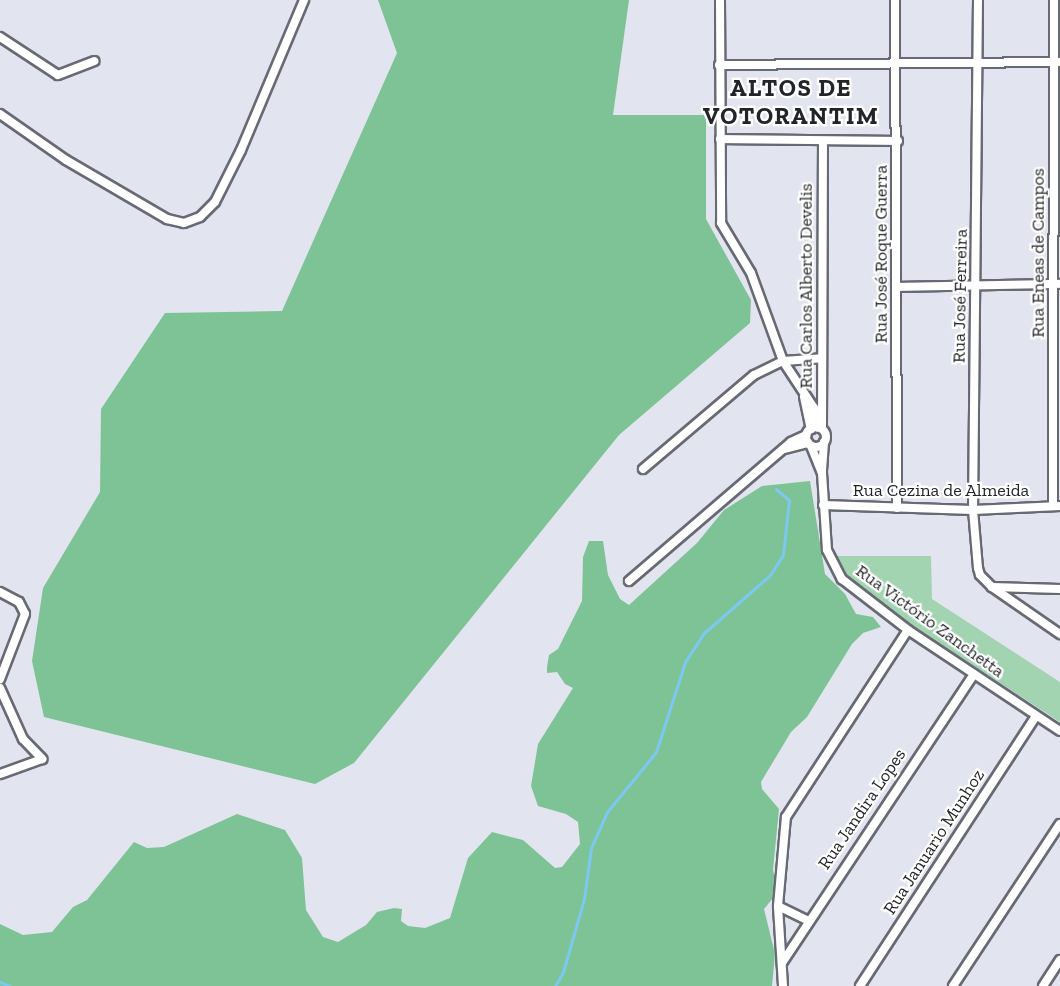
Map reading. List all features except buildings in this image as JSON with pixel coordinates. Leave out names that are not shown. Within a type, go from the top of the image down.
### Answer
[{"type":"street","points":[[0,114],[66,160],[167,219],[184,223],[200,217],[215,202],[241,150],[304,0]]},
{"type":"street","points":[[720,0],[721,223],[751,273],[783,361],[814,408],[813,435]]},
{"type":"street","name":"Rua José Roque Guerra","points":[[896,0],[897,508]]},
{"type":"street","name":"Rua José Ferreira","points":[[978,0],[973,510],[980,575],[992,587]]},
{"type":"street","name":"Rua Eneas de Campos","points":[[1054,0],[1057,62],[1057,506]]},
{"type":"street","points":[[0,37],[58,75],[94,61]]},
{"type":"street","points":[[719,65],[1057,62]]},
{"type":"street","points":[[720,140],[898,141]]},
{"type":"street","name":"Rua Carlos Alberto Develis","points":[[822,473],[813,435],[822,358],[823,142]]},
{"type":"street","points":[[898,287],[1058,284]]},
{"type":"street","points":[[643,469],[754,375],[783,361],[822,358]]},
{"type":"street","points":[[813,435],[825,442]]},
{"type":"street","points":[[813,435],[825,442]]},
{"type":"street","points":[[629,581],[784,450],[813,435]]},
{"type":"street","points":[[822,473],[825,442]]},
{"type":"street","name":"Rua Victório Zanchetta","points":[[822,473],[826,550],[836,571],[908,630],[1060,731]]},
{"type":"street","name":"Rua Cezina de Almeida","points":[[823,505],[973,510],[1057,506]]},
{"type":"street","points":[[992,587],[1060,589]]},
{"type":"street","points":[[992,587],[1060,633]]},
{"type":"street","points":[[0,592],[23,607],[24,621],[0,679]]},
{"type":"street","points":[[783,986],[778,906],[786,817],[908,630]]},
{"type":"street","name":"Rua Jandira Lopes","points":[[781,964],[807,920],[974,674]]},
{"type":"street","points":[[0,688],[23,739],[42,759],[0,774]]},
{"type":"street","name":"Rua Januario Munhoz","points":[[860,986],[1036,716]]},
{"type":"street","points":[[953,986],[1060,824]]},
{"type":"street","points":[[778,906],[807,920]]},
{"type":"street","points":[[1043,986],[1060,960]]},
{"type":"green space","points":[[378,0],[629,0],[613,115],[706,115],[706,219],[751,300],[750,323],[619,435],[354,763],[315,784],[44,717],[32,661],[43,588],[100,492],[101,409],[165,313],[282,311],[397,53]]},
{"type":"green space","points":[[810,481],[825,574],[845,594],[856,614],[873,617],[881,627],[863,633],[852,644],[807,717],[791,732],[761,782],[762,789],[779,809],[773,870],[778,892],[764,909],[775,954],[772,986],[0,986],[0,924],[23,935],[52,932],[73,907],[87,900],[134,842],[147,848],[164,847],[237,814],[285,830],[302,858],[306,910],[323,937],[338,942],[366,925],[377,912],[394,908],[402,909],[401,921],[408,926],[425,928],[450,918],[468,858],[492,832],[523,840],[555,868],[562,867],[580,844],[578,822],[566,814],[538,806],[531,786],[538,744],[573,688],[565,684],[557,672],[547,673],[547,667],[549,655],[558,649],[582,601],[583,557],[589,541],[603,541],[608,575],[620,599],[629,605],[697,543],[724,510],[762,486]]},
{"type":"green space","points":[[834,556],[931,556],[932,599],[1060,682],[1060,722],[881,605],[850,582]]},
{"type":"waterway","points":[[555,986],[563,972],[584,899],[591,848],[607,812],[656,752],[685,662],[704,633],[770,575],[783,555],[789,500],[776,489]]},
{"type":"waterway","points":[[0,982],[10,986]]},
{"type":"district","name":"ALTOS DE VOTORANTIM","points":[[791,102]]}]
